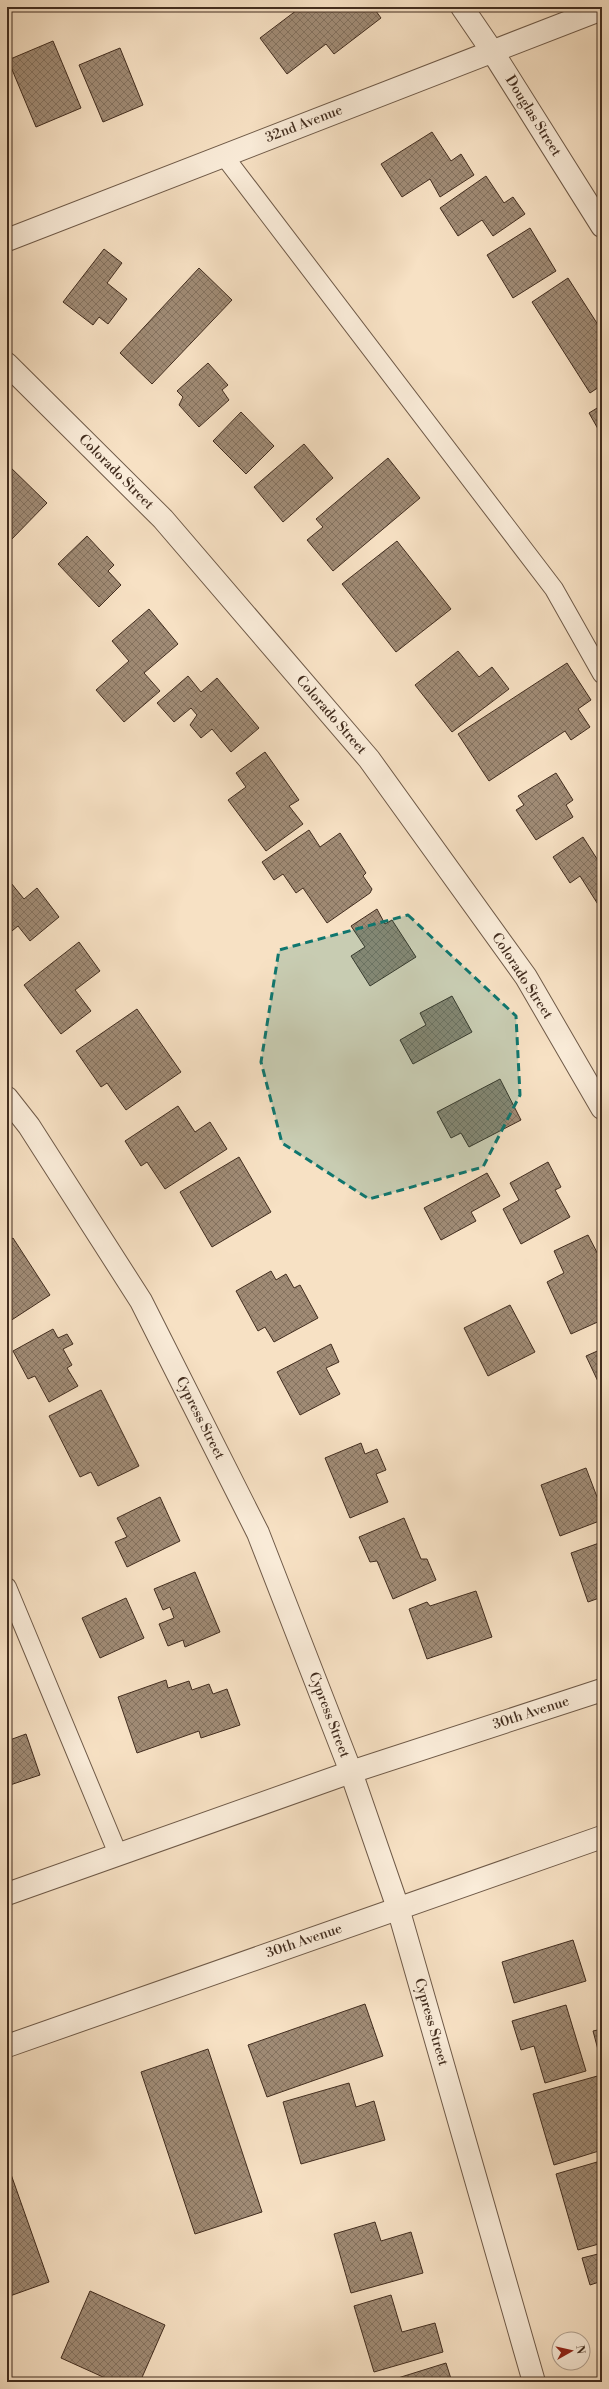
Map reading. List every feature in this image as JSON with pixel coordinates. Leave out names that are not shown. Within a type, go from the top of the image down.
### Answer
[{"type":"street","name":"Douglas Street","points":[[462,7],[492,51],[602,226]]},
{"type":"street","name":"32nd Avenue","points":[[7,240],[602,9]]},
{"type":"street","name":"Colorado Street","points":[[7,364],[163,519],[369,759],[526,977],[602,1108]]},
{"type":"street","name":"Cypress Street","points":[[7,1098],[29,1126],[141,1301],[258,1533],[351,1772],[398,1908],[534,2382]]},
{"type":"street","name":"30th Avenue","points":[[7,1894],[351,1772],[602,1690]]},
{"type":"street","name":"30th Avenue","points":[[7,2046],[602,1837]]},
{"type":"lane","points":[[224,156],[554,589],[602,674]]},
{"type":"lane","points":[[7,1587],[118,1854]]},
{"type":"highlighted area","points":[[408,915],[516,1016],[520,1095],[483,1167],[369,1199],[282,1143],[261,1062],[279,950]]},
{"type":"building","points":[[301,7],[373,7],[381,18],[334,54],[326,44],[287,74],[260,38]]},
{"type":"building","points":[[53,41],[81,108],[36,127],[8,60]]},
{"type":"building","points":[[120,48],[143,105],[103,122],[79,65]]},
{"type":"building","points":[[432,132],[451,161],[461,154],[474,175],[440,197],[430,179],[402,197],[381,164]]},
{"type":"building","points":[[486,176],[504,203],[513,197],[525,214],[493,236],[482,220],[458,236],[440,208]]},
{"type":"building","points":[[530,228],[556,271],[513,298],[487,255]]},
{"type":"building","points":[[104,249],[122,263],[107,283],[127,299],[108,324],[99,317],[93,325],[63,302]]},
{"type":"building","points":[[199,268],[232,300],[152,384],[120,353]]},
{"type":"building","points":[[568,278],[602,331],[602,385],[590,393],[532,302]]},
{"type":"building","points":[[208,363],[228,385],[222,390],[229,400],[199,427],[179,405],[183,397],[177,391]]},
{"type":"building","points":[[602,405],[602,436],[589,413]]},
{"type":"building","points":[[241,412],[274,446],[246,474],[213,441]]},
{"type":"building","points":[[304,444],[333,478],[283,522],[254,487]]},
{"type":"building","points":[[388,458],[420,498],[333,571],[307,540],[323,527],[316,519]]},
{"type":"building","points":[[7,464],[47,503],[8,543],[7,543]]},
{"type":"building","points":[[87,536],[114,565],[108,571],[121,585],[99,607],[58,564]]},
{"type":"building","points":[[397,541],[451,609],[396,652],[342,584]]},
{"type":"building","points":[[149,609],[178,644],[144,673],[160,691],[124,722],[96,690],[129,661],[112,641]]},
{"type":"building","points":[[458,651],[479,677],[492,667],[509,689],[452,732],[415,685]]},
{"type":"building","points":[[567,663],[591,700],[578,709],[590,727],[571,740],[565,731],[489,781],[458,734]]},
{"type":"building","points":[[188,676],[201,692],[217,678],[259,728],[231,752],[212,729],[201,738],[190,725],[197,715],[191,708],[174,722],[157,703]]},
{"type":"building","points":[[265,752],[299,800],[289,806],[303,824],[266,851],[228,800],[246,787],[236,773]]},
{"type":"building","points":[[556,773],[573,800],[566,805],[573,817],[536,840],[516,810],[524,805],[518,796]]},
{"type":"building","points":[[309,830],[320,847],[340,833],[366,873],[363,876],[372,889],[370,893],[327,923],[303,888],[296,893],[283,874],[274,880],[262,862]]},
{"type":"building","points":[[583,837],[599,862],[602,860],[602,904],[599,906],[580,876],[570,883],[553,857]]},
{"type":"building","points":[[7,878],[24,899],[37,888],[59,917],[30,941],[18,926],[7,935]]},
{"type":"building","points":[[377,909],[385,924],[392,920],[416,957],[370,986],[351,956],[365,947],[351,926]]},
{"type":"building","points":[[602,933],[602,942],[598,936]]},
{"type":"building","points":[[79,942],[100,971],[75,990],[91,1011],[61,1034],[24,985]]},
{"type":"building","points":[[452,996],[472,1032],[413,1064],[400,1040],[426,1025],[420,1013]]},
{"type":"building","points":[[137,1009],[181,1072],[126,1110],[107,1083],[101,1087],[76,1051]]},
{"type":"building","points":[[500,1079],[521,1120],[469,1147],[461,1133],[451,1138],[437,1112]]},
{"type":"building","points":[[178,1106],[195,1132],[210,1122],[227,1149],[165,1189],[147,1162],[141,1166],[125,1141]]},
{"type":"building","points":[[239,1157],[271,1212],[212,1247],[180,1192]]},
{"type":"building","points":[[548,1162],[561,1187],[555,1190],[570,1217],[521,1244],[503,1209],[519,1200],[510,1183]]},
{"type":"building","points":[[487,1173],[500,1196],[471,1212],[476,1221],[441,1240],[424,1208]]},
{"type":"building","points":[[588,1235],[602,1262],[602,1320],[571,1334],[547,1282],[564,1273],[554,1251]]},
{"type":"building","points":[[13,1238],[50,1295],[7,1323],[7,1242]]},
{"type":"building","points":[[271,1271],[276,1280],[286,1274],[294,1288],[300,1285],[318,1318],[274,1342],[265,1327],[258,1331],[236,1291]]},
{"type":"building","points":[[510,1305],[535,1352],[488,1376],[464,1328]]},
{"type":"building","points":[[53,1329],[58,1338],[67,1334],[73,1344],[63,1349],[72,1365],[67,1368],[78,1386],[49,1402],[35,1376],[28,1379],[13,1351]]},
{"type":"building","points":[[331,1344],[339,1362],[326,1368],[340,1394],[300,1415],[277,1372]]},
{"type":"building","points":[[602,1349],[602,1390],[586,1356]]},
{"type":"building","points":[[101,1390],[139,1466],[98,1486],[91,1472],[80,1477],[49,1416]]},
{"type":"building","points":[[361,1443],[365,1454],[377,1449],[386,1470],[376,1474],[388,1502],[350,1518],[325,1458]]},
{"type":"building","points":[[586,1468],[602,1510],[602,1520],[560,1536],[541,1485]]},
{"type":"building","points":[[160,1497],[180,1541],[127,1567],[115,1542],[127,1537],[117,1518]]},
{"type":"building","points":[[404,1518],[421,1559],[427,1559],[436,1580],[393,1599],[377,1561],[370,1562],[359,1537]]},
{"type":"building","points":[[602,1542],[602,1597],[588,1602],[571,1553]]},
{"type":"building","points":[[195,1572],[220,1632],[185,1647],[183,1640],[168,1646],[159,1624],[174,1618],[170,1607],[163,1610],[154,1589]]},
{"type":"building","points":[[476,1591],[492,1637],[427,1659],[409,1609],[427,1602],[430,1606]]},
{"type":"building","points":[[126,1598],[144,1638],[100,1658],[82,1618]]},
{"type":"building","points":[[166,1680],[168,1688],[189,1681],[192,1690],[209,1684],[213,1694],[227,1689],[240,1725],[201,1738],[199,1731],[137,1753],[118,1697]]},
{"type":"building","points":[[26,1734],[40,1775],[7,1786],[7,1741]]},
{"type":"building","points":[[573,1940],[586,1981],[514,2003],[502,1962]]},
{"type":"building","points":[[365,2004],[383,2056],[267,2097],[248,2045]]},
{"type":"building","points":[[566,2005],[586,2071],[545,2083],[534,2046],[521,2050],[512,2021]]},
{"type":"building","points":[[602,2029],[602,2060],[601,2061],[593,2031]]},
{"type":"building","points":[[208,2049],[262,2212],[195,2234],[141,2072]]},
{"type":"building","points":[[601,2075],[602,2150],[554,2165],[533,2094]]},
{"type":"building","points":[[349,2083],[356,2107],[374,2101],[385,2140],[301,2164],[283,2102]]},
{"type":"building","points":[[597,2162],[602,2180],[602,2243],[578,2250],[556,2174]]},
{"type":"building","points":[[7,2163],[49,2282],[7,2297]]},
{"type":"building","points":[[375,2222],[381,2241],[411,2232],[423,2273],[351,2293],[334,2234]]},
{"type":"building","points":[[602,2253],[602,2281],[590,2285],[582,2258]]},
{"type":"building","points":[[90,2291],[165,2325],[140,2382],[114,2382],[61,2358]]},
{"type":"building","points":[[391,2295],[402,2332],[435,2323],[443,2352],[374,2372],[354,2306]]},
{"type":"building","points":[[446,2363],[452,2382],[385,2382]]}]
